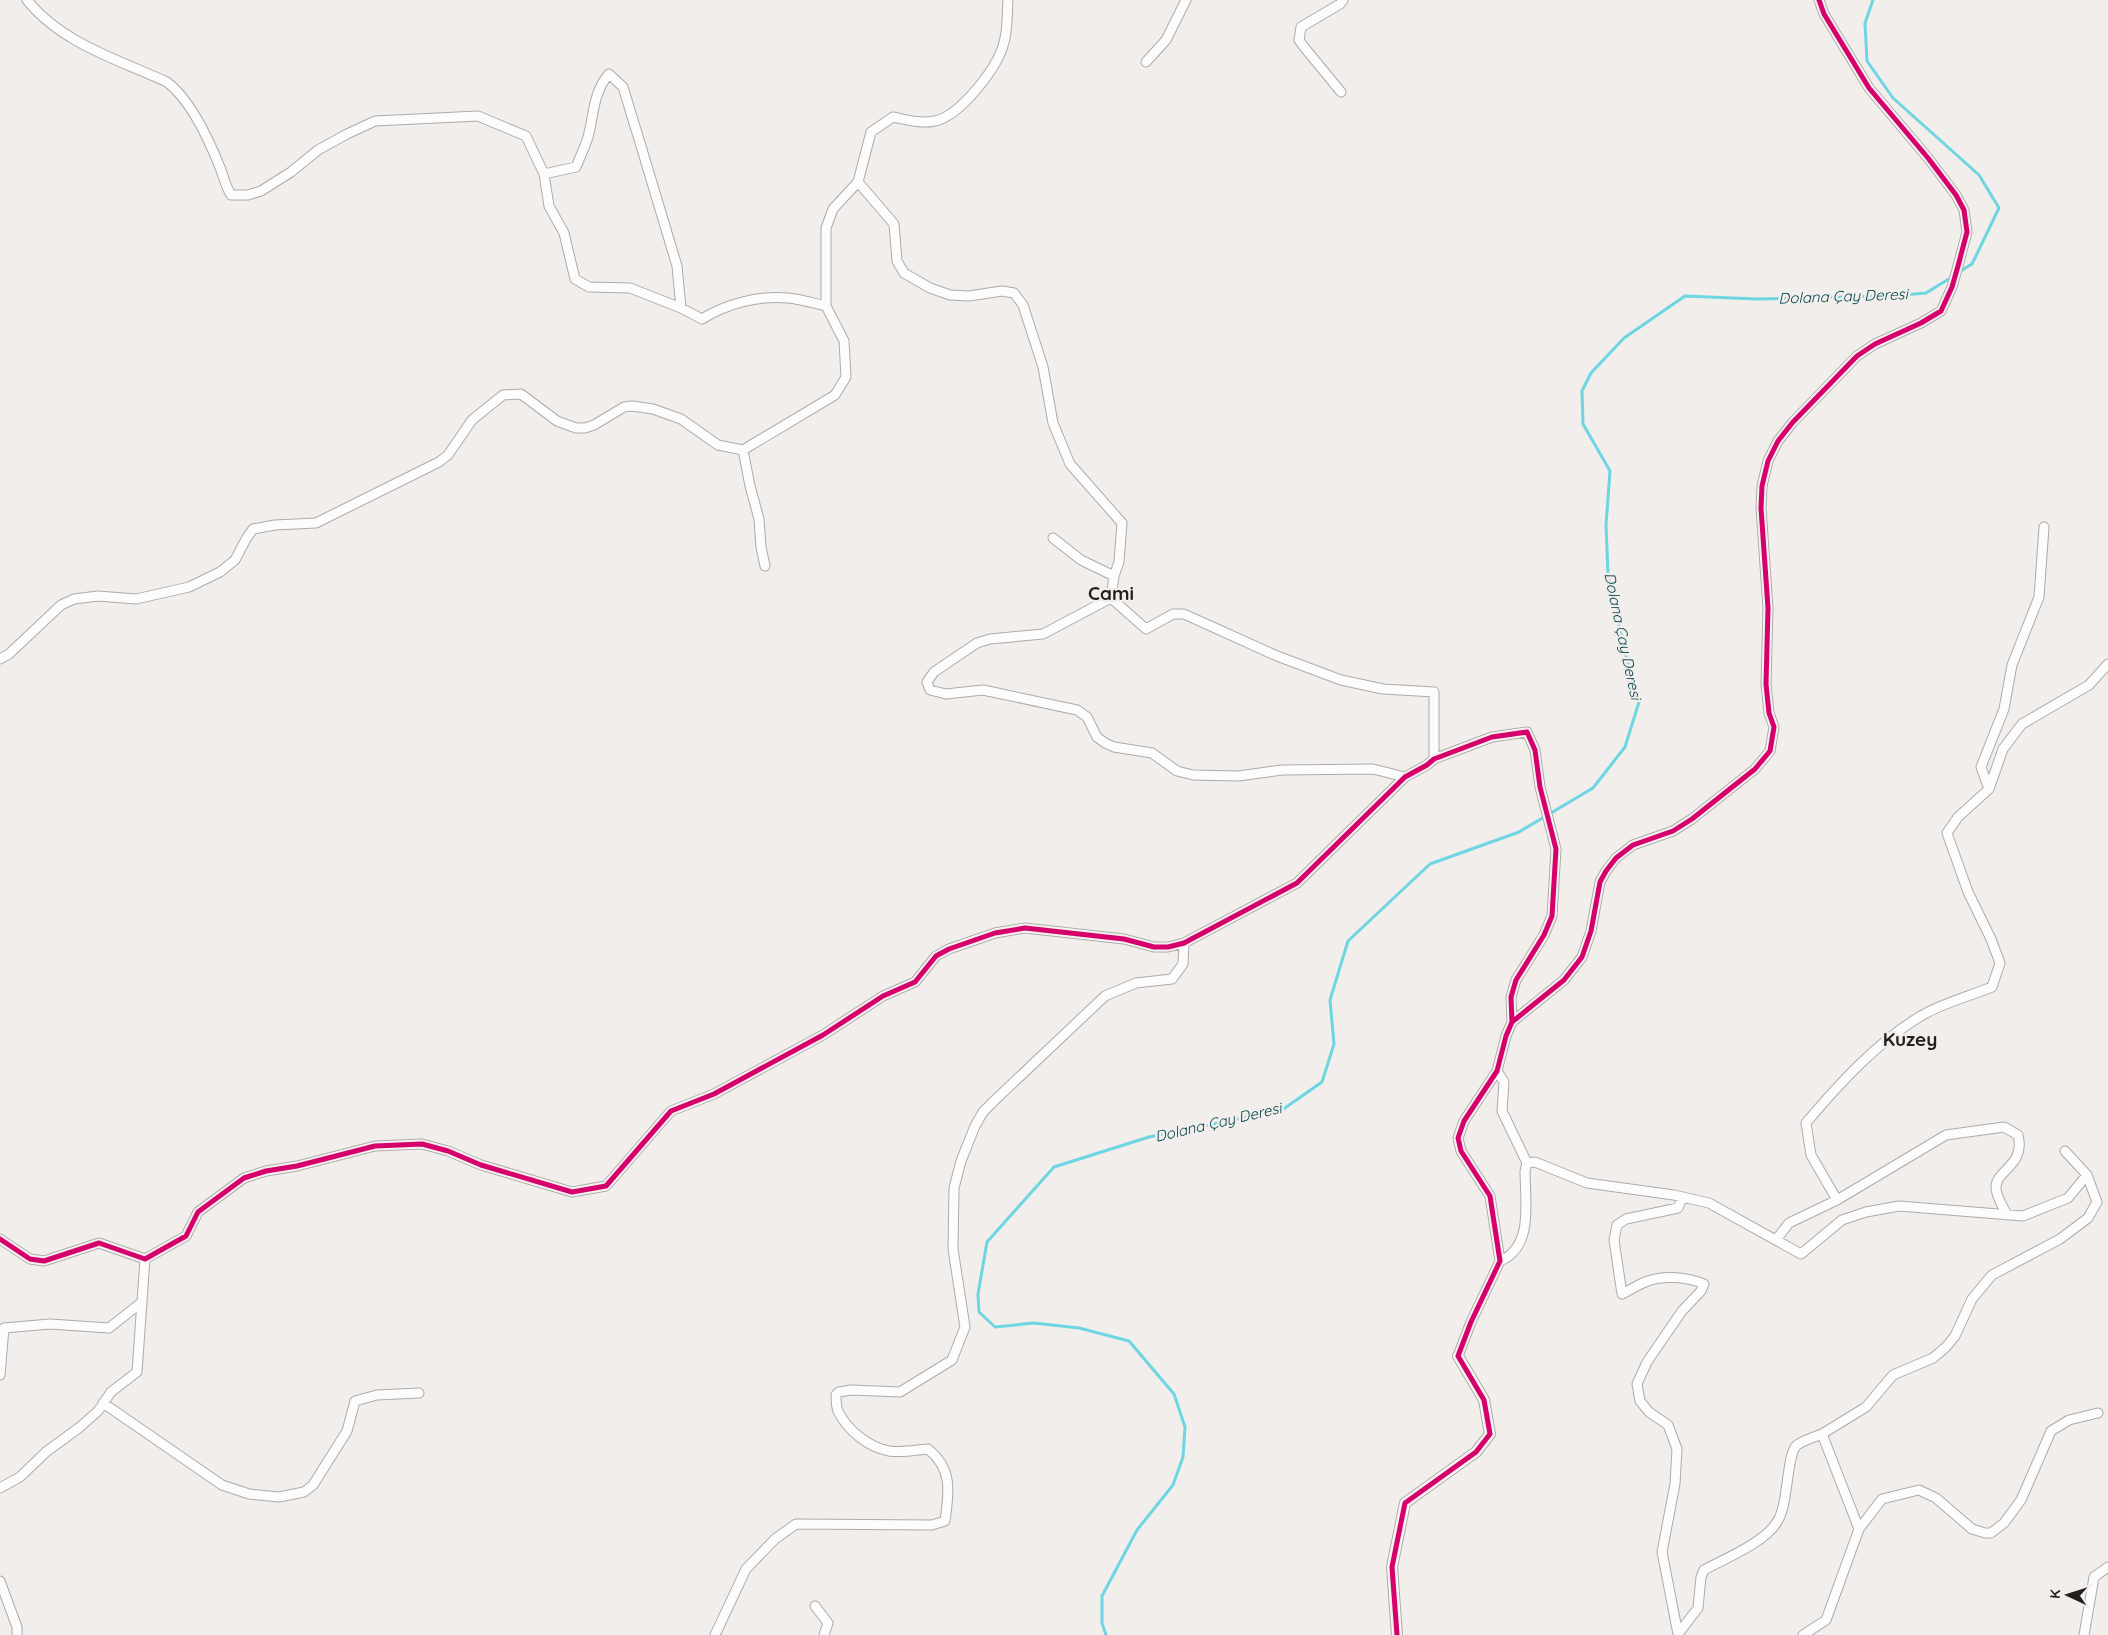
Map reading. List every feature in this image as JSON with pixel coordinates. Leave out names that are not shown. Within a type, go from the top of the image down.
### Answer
[{"type":"street","points":[[27,0],[36,11],[65,35],[167,82],[176,89],[186,101],[198,123],[231,195],[248,195],[261,191],[291,172],[318,150],[375,121],[478,116],[526,136],[544,174],[550,206],[564,233],[575,279],[589,287],[630,288],[682,308],[702,319],[717,309],[746,300],[786,298],[826,306]]},
{"type":"street","points":[[0,659],[9,654],[61,605],[74,599],[98,596],[136,599],[190,587],[220,572],[235,560],[246,539],[254,529],[275,525],[316,523],[439,462],[448,454],[472,420],[503,395],[521,394],[556,421],[576,428],[594,425],[624,408],[632,406],[653,409],[681,419],[718,446],[743,450],[835,395],[846,377],[844,341],[826,306],[826,228],[833,208],[858,182],[871,132],[893,117],[918,122],[936,121],[957,109],[982,84],[999,57],[1004,44],[1008,0]]},
{"type":"street","points":[[1146,62],[1166,40],[1186,0]]},
{"type":"street","points":[[1342,92],[1304,47],[1299,35],[1301,27],[1340,4],[1343,0]]},
{"type":"street","points":[[1512,1022],[1564,980],[1582,957],[1591,931],[1600,882],[1616,858],[1633,845],[1673,831],[1692,819],[1755,769],[1770,751],[1774,727],[1768,713],[1766,684],[1768,608],[1761,508],[1762,486],[1768,461],[1778,442],[1793,422],[1857,356],[1875,344],[1921,323],[1941,311],[1953,283],[1967,232],[1964,210],[1956,195],[1928,158],[1869,88],[1824,14],[1819,0]]},
{"type":"street","points":[[544,174],[576,167],[588,138],[596,96],[603,80],[608,74],[623,87],[677,266],[682,308]]},
{"type":"street","points":[[858,182],[894,224],[897,261],[904,273],[930,288],[950,295],[969,296],[1002,290],[1014,293],[1023,305],[1043,367],[1053,423],[1070,464],[1122,522],[1119,562],[1114,576],[1111,598]]},
{"type":"street","points":[[743,450],[750,486],[760,519],[761,547],[765,566]]},
{"type":"street","points":[[1989,790],[1981,767],[2004,710],[2012,665],[2038,597],[2044,527]]},
{"type":"street","points":[[1053,538],[1081,560],[1114,576]]},
{"type":"street","points":[[1111,598],[1146,629],[1173,614],[1184,614],[1277,656],[1341,680],[1383,689],[1434,692],[1434,758]]},
{"type":"street","points":[[1111,598],[1043,634],[990,639],[977,643],[934,672],[927,682],[930,690],[946,694],[983,690],[1077,710],[1087,717],[1097,737],[1105,743],[1114,747],[1152,753],[1177,771],[1193,774],[1238,776],[1282,770],[1373,769],[1405,777]]},
{"type":"street","points":[[1837,1200],[1811,1155],[1806,1123],[1836,1087],[1887,1039],[1922,1015],[1992,987],[2000,963],[1991,938],[1968,892],[1947,833],[1958,817],[1989,790],[2003,749],[2022,724],[2089,685],[2108,664]]},
{"type":"street","points":[[0,1239],[30,1258],[44,1261],[98,1243],[145,1259],[186,1236],[198,1212],[244,1178],[266,1170],[297,1166],[374,1146],[422,1144],[448,1151],[481,1165],[572,1192],[606,1186],[671,1111],[714,1094],[823,1035],[883,996],[916,982],[936,956],[949,949],[994,933],[1025,928],[1124,939],[1154,947],[1168,947],[1184,943],[1297,883],[1405,777],[1427,765],[1434,758],[1492,737],[1527,732],[1535,750],[1556,849],[1552,916],[1544,934],[1516,980],[1511,997],[1512,1022],[1506,1036],[1497,1071],[1464,1122],[1458,1138],[1461,1151],[1490,1196],[1500,1261],[1471,1322],[1458,1356],[1484,1400],[1490,1434],[1476,1452],[1405,1503],[1392,1568],[1397,1635]]},
{"type":"street","points":[[715,1635],[746,1569],[775,1539],[796,1524],[932,1525],[945,1521],[948,1500],[947,1475],[940,1458],[928,1449],[891,1451],[865,1442],[837,1410],[836,1395],[839,1392],[851,1390],[900,1392],[952,1360],[964,1328],[953,1248],[954,1188],[961,1161],[975,1126],[983,1112],[995,1100],[1105,996],[1136,984],[1172,979],[1183,964],[1184,943]]},
{"type":"street","points":[[1497,1071],[1504,1082],[1502,1111],[1527,1163],[1525,1171],[1525,1231],[1521,1243],[1508,1258],[1500,1261]]},
{"type":"street","points":[[1776,1240],[1789,1223],[1837,1200],[1946,1135],[2004,1126],[2018,1135],[2021,1146],[2015,1162],[1997,1182],[1996,1190],[2007,1215]]},
{"type":"street","points":[[1682,1198],[1678,1208],[1626,1219],[1617,1225],[1614,1240],[1622,1294],[1648,1281],[1663,1277],[1696,1280],[1704,1284],[1701,1291],[1682,1311],[1647,1362],[1637,1384],[1640,1400],[1649,1412],[1668,1426],[1677,1449],[1675,1484],[1662,1552],[1678,1634],[1698,1608],[1701,1578],[1704,1570],[1758,1541],[1772,1530],[1779,1520],[1787,1494],[1792,1455],[1797,1446],[1848,1420],[1866,1407],[1894,1375],[1932,1358],[1946,1347],[1955,1336],[1972,1299],[1992,1275],[2060,1239],[2088,1218],[2097,1202],[2087,1174],[2065,1152]]},
{"type":"street","points":[[1527,1163],[1535,1162],[1587,1183],[1709,1203],[1801,1254],[1842,1220],[1866,1212],[1899,1206],[2023,1216],[2068,1198],[2087,1174]]},
{"type":"street","points":[[0,1488],[20,1477],[46,1452],[80,1427],[98,1411],[111,1392],[137,1372],[145,1259]]},
{"type":"street","points":[[0,1375],[4,1328],[50,1324],[109,1328],[142,1302]]},
{"type":"street","points":[[103,1403],[222,1485],[249,1494],[279,1497],[304,1492],[313,1485],[348,1431],[355,1401],[377,1395],[419,1393]]},
{"type":"street","points":[[1804,1635],[1826,1620],[1858,1529],[1882,1499],[1919,1490],[1936,1498],[1972,1529],[1985,1534],[1991,1533],[2004,1523],[2021,1500],[2052,1431],[2069,1420],[2098,1413]]},
{"type":"street","points":[[1822,1434],[1858,1529]]},
{"type":"street","points":[[2084,1635],[2094,1577],[2108,1568]]},
{"type":"street","points":[[0,1581],[17,1626],[17,1635]]},
{"type":"street","points":[[815,1606],[828,1623],[824,1635]]},
{"type":"waterway","name":"Dolana Çay Deresi","points":[[1873,0],[1865,23],[1867,61],[1893,98],[1979,175],[1999,208],[1972,264],[1959,272]]},
{"type":"waterway","name":"Dolana Çay Deresi","points":[[1106,1635],[1102,1623],[1102,1596],[1137,1530],[1173,1485],[1183,1457],[1185,1427],[1174,1394],[1129,1341],[1079,1328],[1034,1323],[995,1327],[979,1312],[978,1294],[987,1242],[1054,1167],[1149,1137],[1282,1110],[1322,1082],[1334,1044],[1330,1000],[1348,941],[1430,864],[1519,832],[1593,788],[1625,747],[1639,702],[1624,649],[1608,575],[1606,525],[1610,471],[1583,424],[1582,391],[1591,373],[1624,338],[1685,296],[1757,299],[1892,296],[1926,293],[1952,277]]},
{"type":"cycle path","points":[[1397,1635],[1392,1567],[1405,1503],[1476,1452],[1490,1434],[1484,1400],[1458,1356],[1471,1322],[1500,1261],[1490,1196],[1461,1151],[1458,1138],[1464,1121],[1497,1071],[1506,1036],[1512,1022],[1564,980],[1582,957],[1591,931],[1600,882],[1616,858],[1633,845],[1673,831],[1692,819],[1755,769],[1770,751],[1774,727],[1769,713],[1766,684],[1768,608],[1761,508],[1762,486],[1768,461],[1778,441],[1793,422],[1857,356],[1875,344],[1921,323],[1941,311],[1952,287],[1967,232],[1964,210],[1956,195],[1928,158],[1869,88],[1824,14],[1819,0]]},
{"type":"cycle path","points":[[0,1239],[30,1259],[44,1261],[99,1243],[145,1259],[186,1236],[198,1212],[244,1178],[266,1171],[297,1166],[375,1146],[422,1144],[448,1151],[481,1165],[572,1192],[606,1186],[671,1111],[714,1094],[823,1035],[883,996],[915,982],[936,956],[949,949],[995,933],[1025,928],[1124,939],[1154,947],[1168,947],[1184,943],[1297,883],[1405,777],[1434,759],[1492,737],[1527,732],[1535,750],[1540,787],[1556,849],[1552,916],[1544,935],[1516,980],[1511,997],[1512,1022]]},
{"type":"district","name":"Cami","points":[[1111,593]]},
{"type":"district","name":"Kuzey","points":[[1910,1039]]}]
